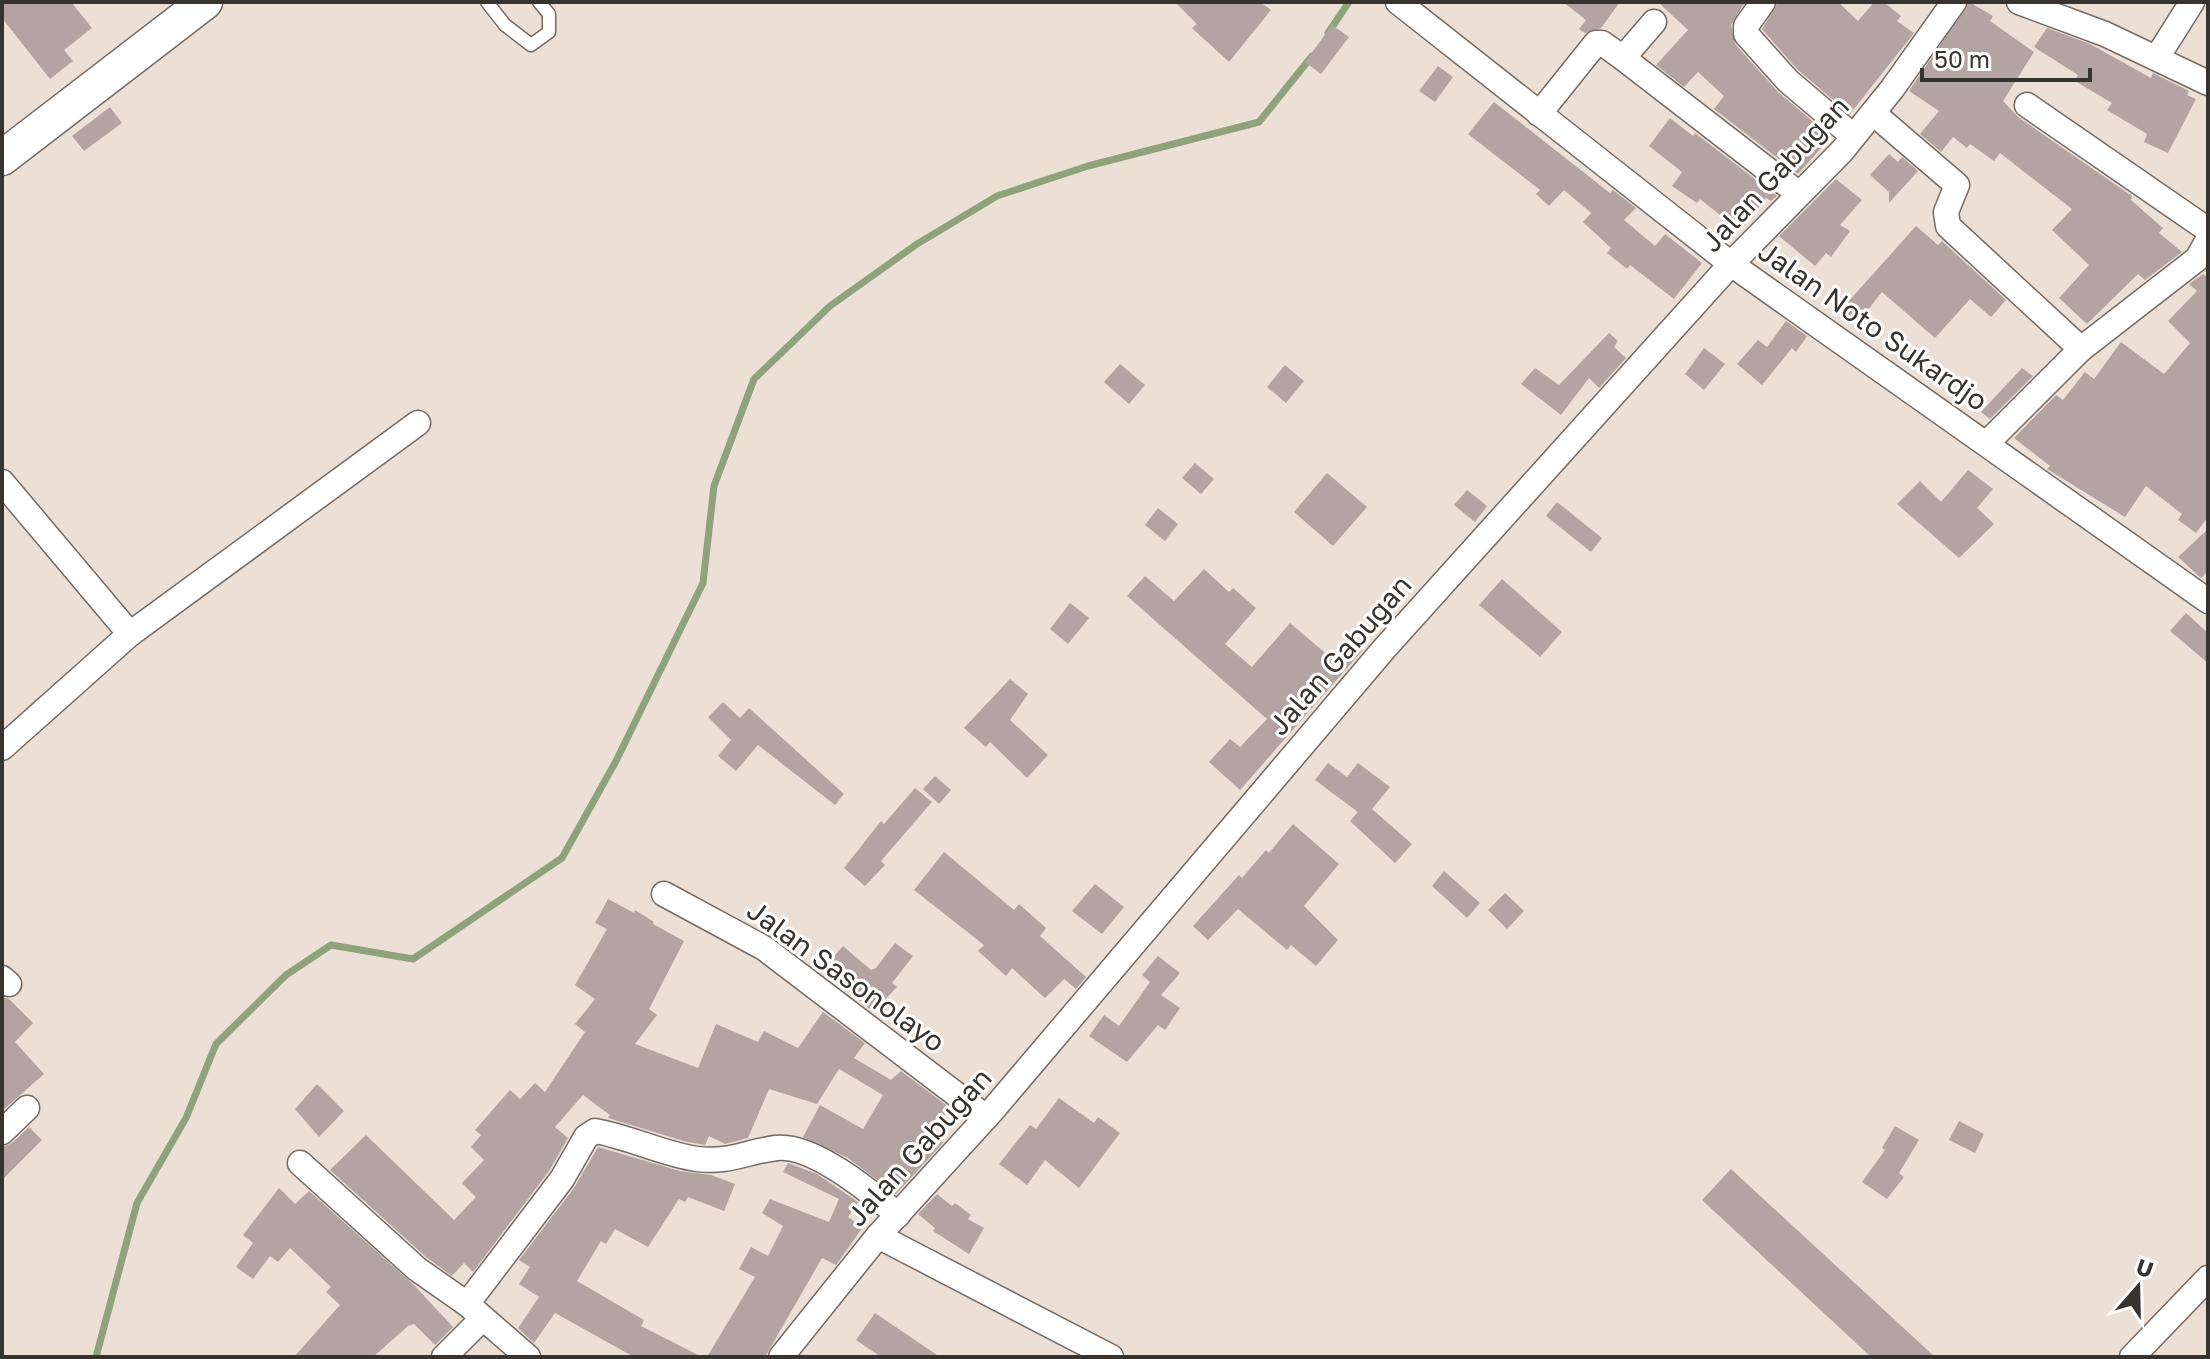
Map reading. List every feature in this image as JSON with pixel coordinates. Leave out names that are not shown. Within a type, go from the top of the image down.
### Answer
[{"type":"main road","points":[[2,158],[205,2]]},
{"type":"street","name":"Jalan Noto Sukardjo","points":[[1398,2],[1731,264],[2208,601]]},
{"type":"street","points":[[1763,2],[1746,26],[1746,34],[1788,81],[1853,136]]},
{"type":"street","name":"Jalan Gabugan","points":[[781,1357],[878,1236],[986,1117],[1384,649],[1731,264],[1873,113],[1954,2]]},
{"type":"street","points":[[2019,2],[2158,56],[2208,83]]},
{"type":"street","points":[[2158,56],[2192,2]]},
{"type":"street","points":[[1623,58],[1654,22]]},
{"type":"street","points":[[1539,114],[1596,43],[1609,46],[1799,194]]},
{"type":"street","points":[[2027,105],[2208,230]]},
{"type":"street","points":[[1873,113],[1957,185],[1946,212],[1948,226],[2081,349]]},
{"type":"street","points":[[1987,443],[2081,349],[2204,256]]},
{"type":"street","points":[[2,748],[130,634],[418,423]]},
{"type":"street","points":[[2,482],[130,634]]},
{"type":"street","name":"Jalan Sasonolayo","points":[[664,894],[764,948],[986,1117]]},
{"type":"street","points":[[2,1132],[27,1108]]},
{"type":"street","points":[[444,1357],[562,1179],[586,1137],[595,1131],[676,1155],[717,1161],[748,1157],[772,1148],[787,1149],[838,1168],[898,1215]]},
{"type":"street","points":[[300,1163],[417,1269],[528,1357]]},
{"type":"street","points":[[878,1236],[1111,1357]]},
{"type":"street","points":[[2132,1357],[2208,1278]]},
{"type":"lane","points":[[487,2],[505,25],[531,45],[549,32],[549,14],[539,2]]},
{"type":"building","points":[[2,2],[71,2],[92,28],[64,50],[73,61],[50,79],[2,18]]},
{"type":"building","points":[[1175,2],[1260,2],[1271,10],[1229,62],[1192,28],[1197,24]]},
{"type":"building","points":[[1563,2],[1620,2],[1601,28],[1585,33],[1579,29],[1586,20]]},
{"type":"building","points":[[1658,2],[1745,2],[1731,25],[1735,44],[1778,92],[1831,137],[1798,174],[1714,109],[1724,96],[1698,72],[1684,87],[1656,65],[1688,30]]},
{"type":"building","points":[[1778,2],[1838,2],[1858,21],[1874,2],[1884,2],[1901,16],[1897,21],[1914,33],[1850,114],[1798,70],[1762,29]]},
{"type":"building","points":[[1969,2],[1993,16],[1990,21],[2034,52],[2003,101],[2018,117],[2132,196],[2131,200],[2163,228],[2159,233],[2182,252],[2145,280],[2138,274],[2087,324],[2059,298],[2089,265],[2052,230],[2072,209],[2000,153],[1994,161],[1970,144],[1967,148],[1953,137],[1941,152],[1920,134],[1939,111],[1909,91]]},
{"type":"building","points":[[1332,25],[1349,37],[1321,74],[1305,62]]},
{"type":"building","points":[[2047,28],[2090,44],[2151,78],[2153,73],[2189,91],[2187,95],[2196,99],[2168,153],[2144,142],[2147,134],[2107,110],[2112,103],[2075,81],[2078,75],[2034,47]]},
{"type":"building","points":[[1438,66],[1453,77],[1435,102],[1419,91]]},
{"type":"building","points":[[1494,102],[1610,193],[1613,190],[1636,208],[1624,220],[1655,246],[1665,234],[1702,263],[1674,299],[1630,265],[1627,269],[1607,253],[1611,248],[1583,222],[1591,213],[1564,190],[1549,206],[1536,194],[1540,190],[1468,134]]},
{"type":"building","points":[[110,107],[122,123],[84,151],[72,136]]},
{"type":"building","points":[[1670,118],[1693,136],[1695,133],[1777,196],[1771,201],[1766,198],[1740,231],[1700,199],[1697,203],[1672,186],[1682,172],[1649,146]]},
{"type":"building","points":[[1889,154],[1898,162],[1902,157],[1918,171],[1889,203],[1889,192],[1870,175]]},
{"type":"building","points":[[1836,179],[1862,200],[1840,225],[1850,231],[1831,257],[1826,253],[1815,266],[1779,236]]},
{"type":"building","points":[[1916,226],[1938,245],[1942,241],[2006,300],[1991,317],[1970,299],[1935,338],[1882,292],[1856,325],[1839,312]]},
{"type":"building","points":[[2203,274],[2208,278],[2208,517],[2196,533],[2178,520],[2182,514],[2146,486],[2125,517],[2047,469],[2050,466],[2014,438],[2056,395],[2063,400],[2085,372],[2094,379],[2121,342],[2164,374],[2190,343],[2168,321],[2197,291],[2189,284]]},
{"type":"building","points":[[1786,321],[1807,336],[1796,352],[1792,348],[1762,385],[1737,364],[1758,340],[1767,347]]},
{"type":"building","points":[[1609,333],[1618,341],[1614,347],[1626,358],[1599,388],[1589,378],[1561,415],[1521,384],[1535,368],[1559,385]]},
{"type":"building","points":[[1704,348],[1725,364],[1704,390],[1685,374]]},
{"type":"building","points":[[1120,364],[1145,385],[1129,404],[1104,382]]},
{"type":"building","points":[[1285,365],[1304,381],[1286,403],[1267,387]]},
{"type":"building","points":[[2022,368],[2033,376],[1990,419],[1981,412]]},
{"type":"building","points":[[1195,463],[1214,479],[1201,494],[1182,478]]},
{"type":"building","points":[[1968,470],[1993,489],[1977,508],[1994,524],[1959,558],[1897,504],[1920,481],[1941,502]]},
{"type":"building","points":[[1327,473],[1367,507],[1333,546],[1294,512]]},
{"type":"building","points":[[1467,490],[1487,506],[1475,522],[1454,505]]},
{"type":"building","points":[[1557,502],[1602,538],[1591,552],[1546,516]]},
{"type":"building","points":[[1158,508],[1178,524],[1165,541],[1145,525]]},
{"type":"building","points":[[2208,529],[2208,571],[2201,578],[2178,557]]},
{"type":"building","points":[[1204,569],[1229,592],[1233,588],[1256,608],[1225,644],[1252,667],[1290,623],[1338,664],[1355,644],[1363,650],[1240,790],[1209,762],[1230,739],[1240,747],[1267,719],[1127,596],[1145,576],[1174,601]]},
{"type":"building","points":[[1502,579],[1562,632],[1540,657],[1479,605]]},
{"type":"building","points":[[1070,603],[1089,618],[1068,644],[1050,629]]},
{"type":"building","points":[[2186,613],[2208,633],[2208,663],[2170,631]]},
{"type":"building","points":[[1010,679],[1028,694],[1010,720],[1048,755],[1027,778],[990,742],[986,747],[964,728]]},
{"type":"building","points":[[723,702],[740,718],[749,708],[844,794],[835,805],[758,745],[736,771],[718,756],[731,740],[708,717]]},
{"type":"building","points":[[1328,763],[1347,777],[1358,763],[1390,787],[1372,809],[1412,844],[1395,863],[1350,821],[1358,812],[1315,780]]},
{"type":"building","points":[[935,776],[951,790],[939,804],[923,789]]},
{"type":"building","points":[[915,788],[932,802],[881,861],[885,865],[865,886],[844,868],[881,821],[884,824]]},
{"type":"building","points":[[1293,824],[1339,864],[1304,906],[1338,940],[1316,966],[1291,945],[1287,950],[1238,909],[1208,940],[1193,926],[1239,875],[1242,878],[1266,850],[1269,853]]},
{"type":"building","points":[[944,852],[1014,910],[1019,904],[1046,928],[1040,936],[1086,977],[1076,989],[1064,979],[1045,998],[1012,968],[1006,976],[978,951],[984,945],[914,890]]},
{"type":"building","points":[[1444,871],[1480,903],[1467,918],[1432,886]]},
{"type":"building","points":[[1095,884],[1124,907],[1102,934],[1072,911]]},
{"type":"building","points":[[1505,893],[1524,911],[1507,929],[1488,910]]},
{"type":"building","points":[[608,899],[634,913],[635,910],[684,941],[649,1009],[657,1015],[635,1044],[698,1068],[716,1024],[758,1042],[764,1031],[798,1048],[823,1012],[865,1043],[854,1058],[891,1080],[901,1071],[950,1108],[933,1131],[943,1143],[896,1194],[848,1158],[803,1137],[820,1105],[863,1129],[883,1095],[839,1069],[817,1104],[769,1089],[748,1138],[725,1144],[709,1136],[705,1145],[687,1142],[608,1118],[610,1115],[583,1095],[555,1127],[568,1138],[549,1171],[473,1272],[464,1263],[452,1276],[426,1257],[330,1170],[366,1135],[454,1220],[476,1197],[462,1183],[484,1160],[471,1147],[481,1135],[475,1130],[510,1090],[520,1099],[535,1083],[545,1092],[585,1032],[575,1024],[595,999],[575,985],[607,929],[595,923]]},
{"type":"building","points":[[895,943],[913,956],[892,983],[897,987],[873,1012],[823,969],[843,946],[871,970],[876,968]]},
{"type":"building","points":[[1158,956],[1180,973],[1161,995],[1180,1008],[1165,1030],[1158,1025],[1127,1062],[1089,1036],[1104,1015],[1119,1026],[1150,982],[1142,975]]},
{"type":"building","points":[[2,997],[9,999],[33,1023],[15,1042],[44,1074],[2,1111]]},
{"type":"building","points":[[317,1084],[344,1111],[319,1137],[295,1109]]},
{"type":"building","points":[[1059,1098],[1094,1123],[1098,1117],[1120,1133],[1079,1188],[1045,1160],[1027,1185],[999,1164],[1030,1125],[1036,1129]]},
{"type":"building","points":[[1959,1121],[1984,1134],[1975,1153],[1949,1140]]},
{"type":"building","points":[[1895,1126],[1919,1140],[1899,1173],[1904,1177],[1887,1199],[1862,1182],[1885,1150],[1882,1148]]},
{"type":"building","points":[[29,1127],[42,1140],[2,1180],[2,1147],[12,1143]]},
{"type":"building","points":[[598,1147],[680,1171],[711,1175],[735,1184],[724,1211],[688,1197],[685,1202],[679,1199],[648,1247],[615,1229],[606,1244],[601,1241],[577,1281],[644,1320],[641,1326],[702,1357],[634,1357],[555,1313],[534,1343],[518,1328],[539,1297],[519,1284],[530,1267],[519,1260],[574,1188]]},
{"type":"building","points":[[788,1163],[817,1174],[858,1202],[848,1217],[863,1227],[836,1265],[822,1258],[765,1357],[707,1357],[755,1277],[739,1269],[751,1247],[768,1256],[783,1226],[762,1213],[770,1199],[829,1222],[839,1199],[783,1172]]},
{"type":"building","points":[[1731,1169],[1935,1357],[1871,1357],[1702,1200]]},
{"type":"building","points":[[279,1188],[295,1204],[309,1191],[414,1285],[453,1327],[435,1345],[414,1324],[408,1326],[373,1357],[294,1357],[340,1305],[326,1292],[331,1287],[290,1248],[278,1262],[270,1256],[253,1279],[236,1267],[253,1243],[243,1235]]},
{"type":"building","points":[[937,1194],[952,1206],[955,1203],[971,1215],[968,1219],[984,1228],[969,1254],[933,1231],[935,1228],[918,1214]]},
{"type":"building","points":[[875,1313],[940,1357],[881,1357],[856,1340]]},
{"type":"waterway","points":[[1328,33],[1349,2]]},
{"type":"waterway","points":[[96,1357],[137,1203],[186,1118],[216,1044],[286,975],[331,945],[413,959],[562,858],[616,761],[703,583],[714,486],[754,379],[830,306],[917,244],[997,196],[1088,166],[1259,122],[1312,56]]}]
